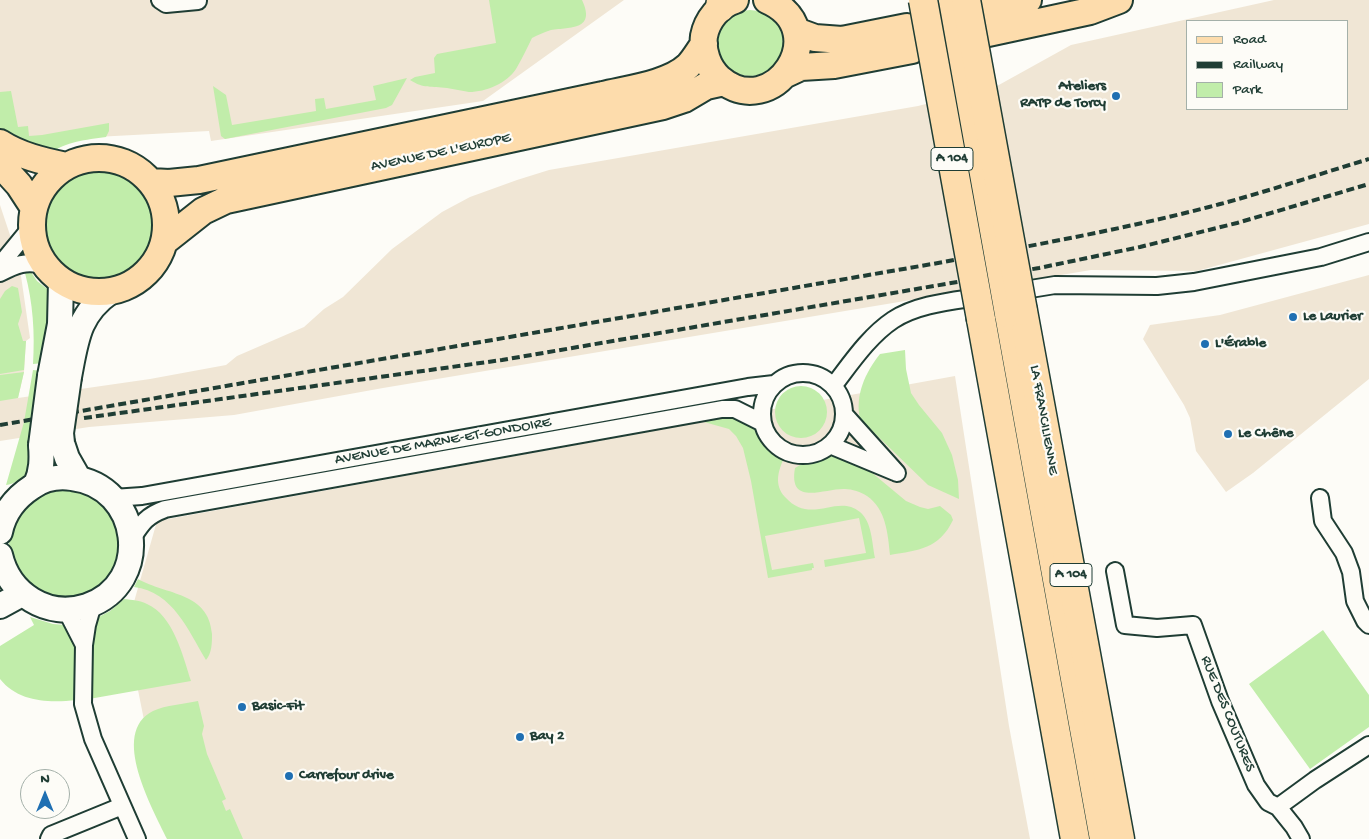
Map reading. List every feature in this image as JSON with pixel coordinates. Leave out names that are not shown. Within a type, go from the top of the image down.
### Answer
[{"type":"highway","name":"A 104","points":[[923,0],[1074,839]]},
{"type":"highway","name":"LA FRANCILIENNE","points":[[979,14],[1015,313],[1120,839]]},
{"type":"main road","points":[[704,44],[705,56],[709,66],[724,82],[743,89],[764,89],[776,83],[793,64],[798,42],[796,30],[787,14],[767,0]]},
{"type":"main road","points":[[952,0],[1015,313],[1103,839]]},
{"type":"main road","points":[[979,14],[1028,0]]},
{"type":"main road","points":[[979,14],[1090,11],[1119,0]]},
{"type":"main road","name":"AVENUE DE L'EUROPE","points":[[151,182],[169,183],[199,180],[620,91],[663,80],[688,66],[704,44],[706,28],[725,3]]},
{"type":"main road","points":[[786,74],[801,67],[834,65],[909,38],[842,40],[815,38],[796,30]]},
{"type":"main road","name":"AVENUE DE L'EUROPE","points":[[165,241],[203,211],[226,200],[663,106],[684,99],[706,86],[724,82]]},
{"type":"main road","points":[[0,143],[11,150],[29,157],[66,166]]},
{"type":"main road","points":[[0,164],[20,185],[33,217],[35,246],[53,273],[85,291],[110,292],[123,288],[145,275],[161,253],[165,241],[165,210],[160,196],[151,182],[131,166],[107,158],[86,159],[66,166],[46,184],[39,195],[33,217]]},
{"type":"street","points":[[160,0],[166,4],[198,1]]},
{"type":"street","points":[[0,265],[33,217]]},
{"type":"street","points":[[834,385],[878,332],[894,319],[919,308],[1055,285],[1156,286],[1194,282],[1321,257],[1369,242]]},
{"type":"street","points":[[0,273],[18,264],[33,263],[53,273],[62,299],[59,376],[61,433],[51,444],[42,462],[40,476],[36,484]]},
{"type":"street","points":[[59,376],[76,343],[88,312],[97,301],[110,292]]},
{"type":"street","points":[[797,372],[823,377],[834,385],[840,394],[844,414],[843,425],[838,436],[830,445],[819,452],[807,455],[794,454],[783,450],[774,443],[762,423],[762,409],[766,396],[774,384],[785,376],[797,372]]},
{"type":"street","name":"AVENUE DE MARNE-ET-GONDOIRE","points":[[113,498],[142,496],[748,387],[774,384]]},
{"type":"street","name":"AVENUE DE MARNE-ET-GONDOIRE","points":[[131,540],[145,519],[153,513],[165,509],[722,409],[735,409],[762,423]]},
{"type":"street","points":[[830,445],[897,473],[844,414]]},
{"type":"street","points":[[51,444],[67,458],[79,479]]},
{"type":"street","points":[[0,532],[4,518],[11,505],[36,484],[57,478],[79,479],[98,486],[113,498],[126,517],[131,540],[130,558],[122,578],[107,595],[93,604],[80,608],[66,610],[45,606],[32,601],[22,594],[10,580],[1,561]]},
{"type":"street","points":[[1320,498],[1323,521],[1344,554],[1351,572],[1355,601],[1369,625]]},
{"type":"street","name":"RUE DES COUTURES","points":[[1115,571],[1125,625],[1157,628],[1193,625],[1220,702],[1256,785],[1268,802],[1278,807]]},
{"type":"street","points":[[0,606],[22,594]]},
{"type":"street","points":[[93,604],[84,645],[82,695],[86,717],[136,839]]},
{"type":"street","points":[[66,610],[84,645]]},
{"type":"street","points":[[1300,839],[1294,826],[1278,807],[1322,775],[1369,745]]},
{"type":"street","points":[[49,839],[51,835],[122,806]]},
{"type":"shaded area","points":[[0,0],[624,0],[483,101],[211,141],[209,131],[39,140],[20,171],[0,186]]},
{"type":"shaded area","points":[[1274,0],[1369,0],[1369,224],[1197,271],[1091,270],[383,388],[234,415],[89,427],[0,441],[0,205],[14,247],[21,276],[30,338],[26,341],[24,372],[18,398],[150,379],[226,365],[237,356],[304,327],[324,309],[343,297],[392,249],[442,212],[470,197],[517,180],[549,170],[918,106],[997,86],[1071,45]]},
{"type":"shaded area","points":[[1369,275],[1369,379],[1253,473],[1226,492],[1196,451],[1190,418],[1184,405],[1143,339],[1150,325],[1220,315]]},
{"type":"shaded area","points":[[955,376],[1009,726],[1030,839],[187,839],[150,750],[126,630],[157,521]]},
{"type":"green space","points":[[489,0],[582,0],[586,10],[586,17],[584,22],[579,25],[551,30],[532,38],[512,74],[496,86],[476,92],[469,92],[424,86],[410,80],[415,77],[435,73],[434,58],[437,54],[496,43]]},
{"type":"green space","points":[[750,10],[763,13],[773,20],[780,30],[783,43],[780,56],[773,66],[763,73],[750,76],[737,73],[727,66],[720,56],[717,43],[720,30],[727,20],[737,13]]},
{"type":"green space","points":[[407,78],[392,105],[386,108],[225,139],[221,136],[213,86],[226,95],[232,125],[316,111],[315,99],[324,98],[326,109],[376,100],[373,86]]},
{"type":"green space","points":[[11,91],[18,127],[28,126],[29,136],[109,123],[109,131],[106,137],[69,144],[50,154],[0,135],[0,92]]},
{"type":"green space","points":[[100,168],[111,169],[121,173],[139,185],[151,203],[155,213],[155,235],[151,245],[139,263],[121,275],[111,279],[100,280],[89,279],[79,275],[61,263],[49,245],[45,235],[44,224],[45,213],[49,203],[61,185],[79,173],[89,169]]},
{"type":"green space","points":[[31,272],[37,281],[55,295],[44,363],[33,364],[33,318],[25,273]]},
{"type":"green space","points":[[12,286],[18,288],[22,312],[18,324],[23,341],[26,341],[24,370],[0,374],[0,299],[5,291]]},
{"type":"green space","points":[[905,350],[906,369],[911,393],[942,433],[952,455],[958,480],[959,499],[928,485],[860,419],[859,401],[862,385],[875,361],[880,354]]},
{"type":"green space","points":[[33,370],[43,371],[31,472],[16,482],[6,485],[24,422]]},
{"type":"green space","points":[[24,372],[18,398],[0,401],[0,375]]},
{"type":"green space","points":[[796,386],[806,386],[820,393],[827,407],[827,417],[820,431],[806,438],[796,438],[786,434],[779,427],[775,417],[775,407],[779,397],[786,390]]},
{"type":"green space","points":[[730,415],[754,425],[765,444],[784,458],[778,478],[779,488],[785,497],[795,505],[804,509],[842,506],[851,507],[860,512],[869,527],[875,558],[825,567],[824,560],[866,553],[859,518],[765,536],[772,570],[813,563],[814,568],[812,570],[768,578],[751,481],[743,448],[729,429],[704,422],[704,419]]},
{"type":"green space","points":[[832,454],[865,467],[906,501],[928,509],[940,506],[951,515],[953,520],[947,530],[935,542],[927,546],[910,552],[890,555],[885,522],[878,508],[867,496],[848,489],[810,493],[802,492],[797,488],[794,480],[795,468],[805,462],[813,462]]},
{"type":"green space","points":[[65,488],[76,489],[86,493],[104,505],[116,523],[120,533],[120,555],[116,565],[104,583],[86,595],[76,599],[65,600],[54,599],[44,595],[26,583],[14,565],[10,555],[9,544],[10,533],[14,523],[26,505],[44,493],[54,489]]},
{"type":"green space","points":[[138,579],[195,602],[203,610],[209,620],[212,634],[211,651],[206,660],[186,625],[169,604],[148,590],[134,587]]},
{"type":"green space","points":[[124,599],[144,603],[156,609],[164,617],[176,637],[191,681],[89,699],[93,620],[110,611]]},
{"type":"green space","points":[[30,617],[53,624],[66,625],[76,643],[76,700],[45,701],[25,697],[7,687],[0,679],[0,646],[34,625]]},
{"type":"green space","points":[[1323,630],[1369,695],[1369,727],[1310,769],[1249,684]]},
{"type":"green space","points":[[198,701],[204,726],[202,734],[207,754],[226,799],[222,801],[226,811],[230,809],[243,839],[167,839],[138,772],[134,753],[135,736],[140,722],[158,709]]},
{"type":"railway","points":[[0,425],[1040,244],[1209,207],[1369,159]]},
{"type":"railway","points":[[84,418],[502,360],[1039,268],[1140,247],[1237,223],[1369,184]]},
{"type":"place","name":"Ateliers RATP de Torcy","points":[[1116,96]]},
{"type":"place","name":"Le Laurier","points":[[1293,317]]},
{"type":"place","name":"L'Érable","points":[[1205,344]]},
{"type":"place","name":"Le Chêne","points":[[1228,434]]},
{"type":"place","name":"Basic-Fit","points":[[242,707]]},
{"type":"place","name":"Bay 2","points":[[520,737]]},
{"type":"place","name":"Carrefour drive","points":[[289,776]]}]
